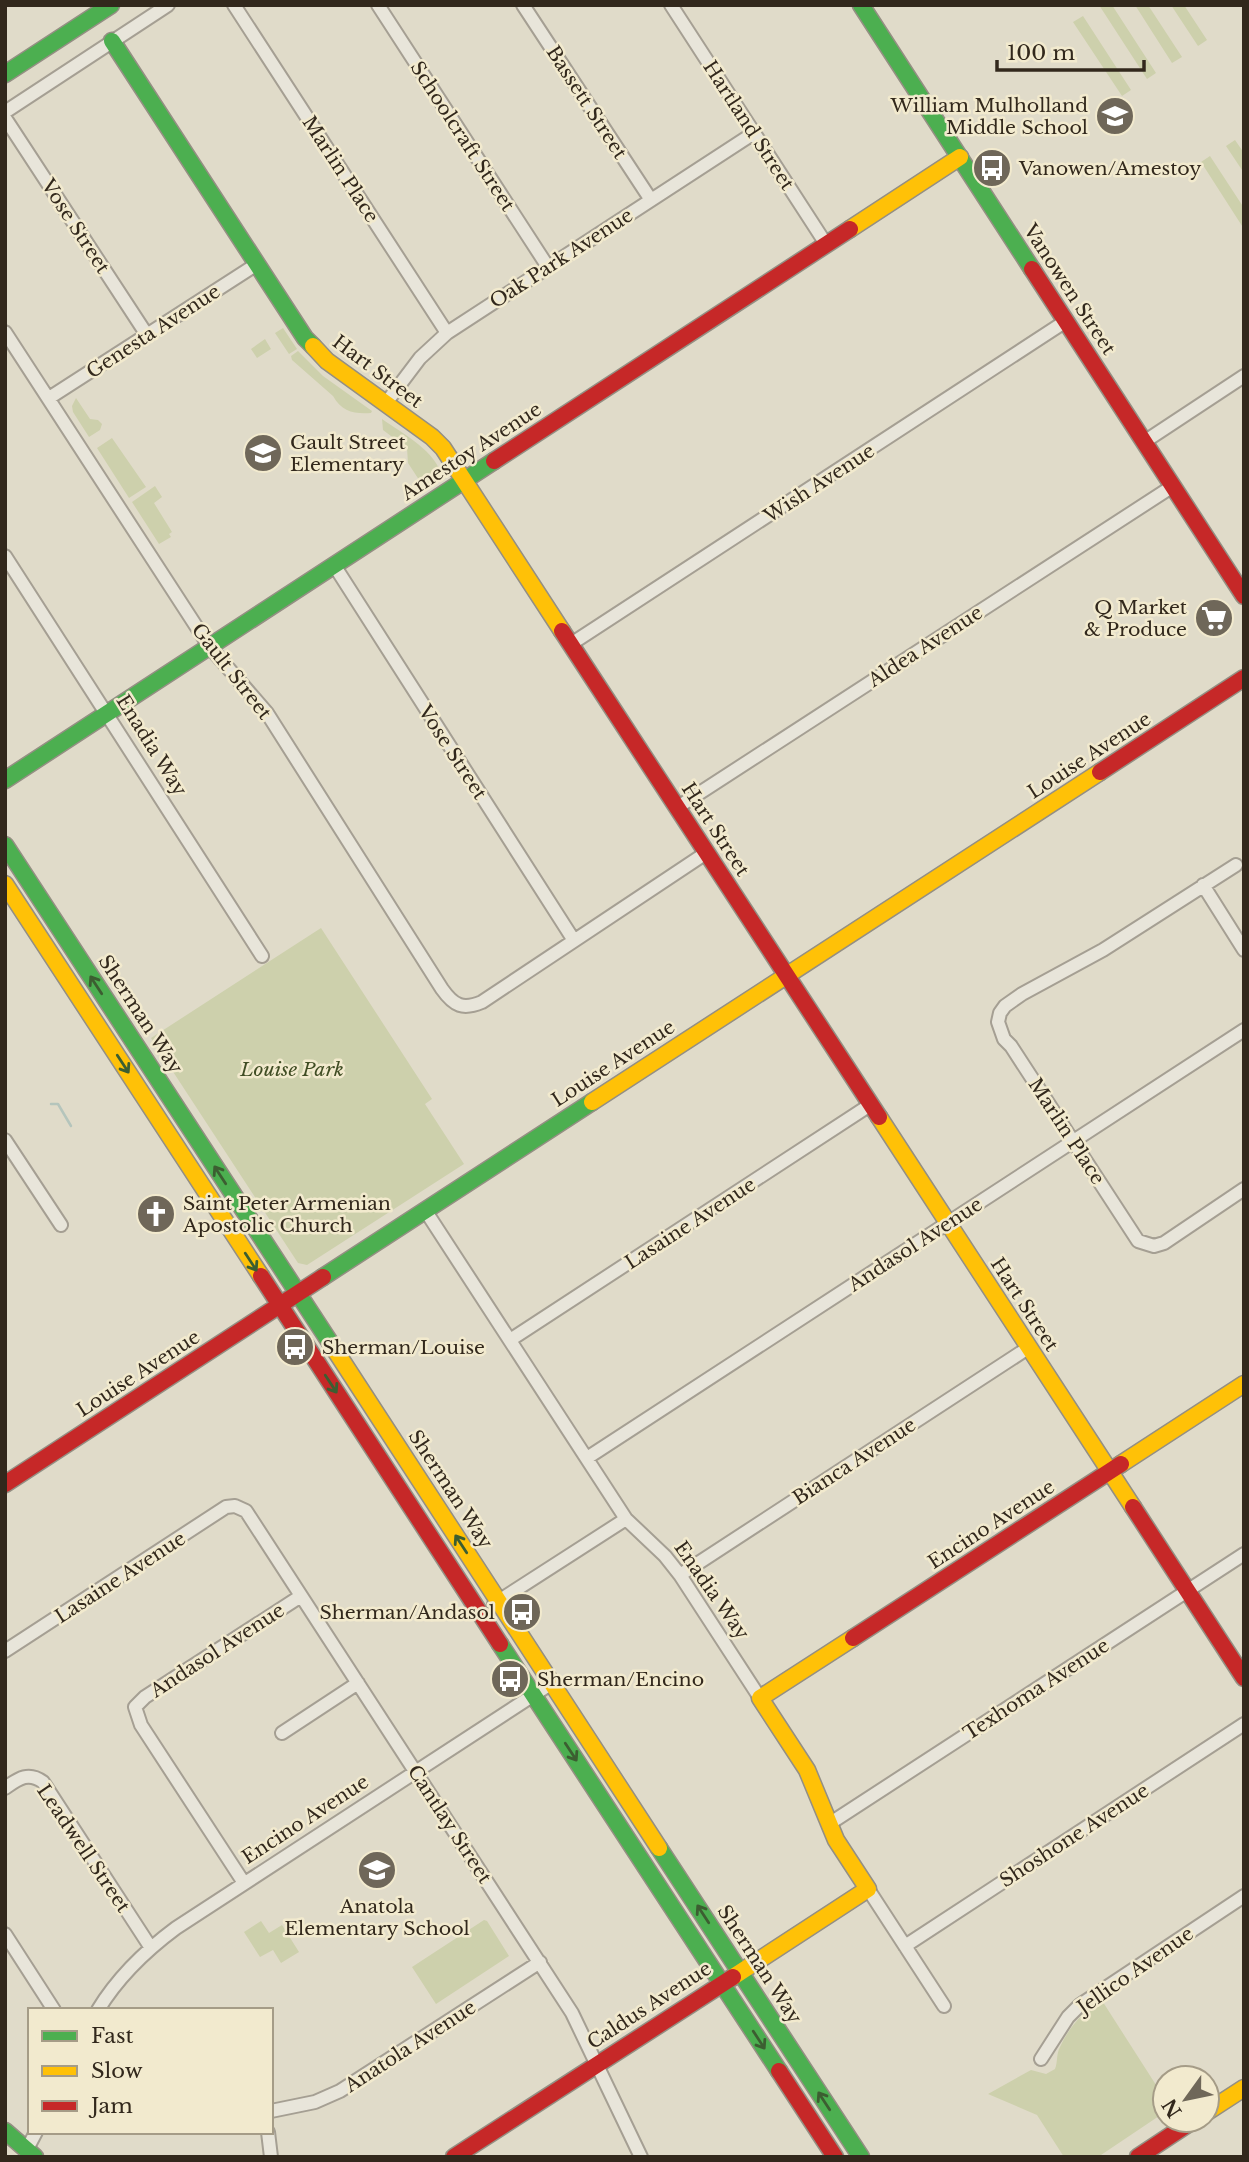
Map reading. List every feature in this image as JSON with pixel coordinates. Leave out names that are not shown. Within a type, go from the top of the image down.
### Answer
[{"type":"main road","points":[[5,74],[111,5]]},
{"type":"main road","name":"Vanowen Street","points":[[861,5],[1244,596]]},
{"type":"main road","name":"Hart Street","points":[[113,41],[305,338],[316,351],[438,442],[1244,1678]]},
{"type":"main road","name":"Amestoy Avenue","points":[[5,779],[960,157]]},
{"type":"main road","name":"Louise Avenue","points":[[5,1484],[1244,678]]},
{"type":"main road","name":"Sherman Way","points":[[5,845],[861,2157]]},
{"type":"main road","points":[[5,884],[835,2157]]},
{"type":"main road","name":"Encino Avenue","points":[[760,1698],[1244,1384]]},
{"type":"main road","name":"Enadia Way","points":[[760,1698],[807,1770],[836,1840],[868,1889]]},
{"type":"main road","name":"Caldus Avenue","points":[[454,2157],[868,1889]]},
{"type":"main road","points":[[1221,2103],[1244,2088]]},
{"type":"main road","points":[[5,2131],[27,2155]]},
{"type":"main road","points":[[1138,2157],[1173,2134]]},
{"type":"street","name":"Marlin Place","points":[[234,5],[447,333]]},
{"type":"street","name":"Schoolcraft Street","points":[[378,5],[548,267]]},
{"type":"street","name":"Bassett Street","points":[[523,5],[651,200]]},
{"type":"street","name":"Hartland Street","points":[[671,5],[826,244]]},
{"type":"street","points":[[5,112],[160,7]]},
{"type":"street","name":"Vose Street","points":[[5,118],[147,335]]},
{"type":"street","name":"Oak Park Avenue","points":[[386,403],[420,358],[447,333],[754,133]]},
{"type":"street","name":"Genesta Avenue","points":[[49,398],[257,264]]},
{"type":"street","name":"Wish Avenue","points":[[571,644],[1066,321]]},
{"type":"street","name":"Gault Street","points":[[5,332],[209,646],[267,713],[449,998],[460,1007],[482,1002],[573,939]]},
{"type":"street","points":[[1144,442],[1244,376]]},
{"type":"street","name":"Aldea Avenue","points":[[678,807],[1172,486]]},
{"type":"street","name":"Enadia Way","points":[[5,556],[262,956]]},
{"type":"street","name":"Vose Street","points":[[334,565],[573,939]]},
{"type":"street","points":[[573,939],[706,853]]},
{"type":"street","points":[[1236,865],[1203,885],[1244,950]]},
{"type":"street","name":"Marlin Place","points":[[1203,885],[1104,950],[1022,994],[1000,1013],[998,1022],[1004,1039],[1138,1241],[1154,1246],[1164,1243],[1244,1189]]},
{"type":"street","name":"Andasol Avenue","points":[[587,1458],[1244,1030]]},
{"type":"street","name":"Lasaine Avenue","points":[[510,1340],[870,1105]]},
{"type":"street","points":[[5,1140],[61,1225]]},
{"type":"street","name":"Enadia Way","points":[[425,1210],[626,1519],[665,1556],[680,1575],[760,1698]]},
{"type":"street","name":"Bianca Avenue","points":[[680,1575],[1028,1348]]},
{"type":"street","name":"Lasaine Avenue","points":[[5,1651],[223,1509],[235,1506]]},
{"type":"street","name":"Cantlay Street","points":[[235,1506],[246,1511],[572,2013],[641,2157]]},
{"type":"street","points":[[480,1613],[626,1519]]},
{"type":"street","name":"Texhoma Avenue","points":[[829,1825],[1244,1554]]},
{"type":"street","name":"Andasol Avenue","points":[[244,1883],[141,1725],[135,1707],[142,1699],[301,1596]]},
{"type":"street","points":[[282,1733],[358,1683]]},
{"type":"street","name":"Encino Avenue","points":[[99,2008],[125,1973],[151,1948],[244,1883],[552,1683]]},
{"type":"street","name":"Shoshone Avenue","points":[[905,1945],[1244,1724]]},
{"type":"street","name":"Leadwell Street","points":[[5,1788],[27,1776],[43,1782],[151,1948]]},
{"type":"street","name":"Enadia Way","points":[[868,1889],[944,2006]]},
{"type":"street","name":"Jellico Avenue","points":[[1041,2059],[1068,2017],[1080,2005],[1244,1896]]},
{"type":"street","points":[[5,1934],[53,2008]]},
{"type":"street","name":"Anatola Avenue","points":[[273,2111],[315,2102],[340,2091],[540,1962]]},
{"type":"street","points":[[27,2155],[35,2134]]},
{"type":"street","points":[[268,2134],[271,2157]]},
{"type":"green space","points":[[1099,5],[1112,5],[1156,73],[1147,79]]},
{"type":"green space","points":[[1135,5],[1148,5],[1182,57],[1172,63]]},
{"type":"green space","points":[[1171,5],[1184,5],[1207,40],[1198,46]]},
{"type":"green space","points":[[1083,16],[1131,90],[1122,96],[1073,22]]},
{"type":"green space","points":[[1235,140],[1244,153],[1244,173],[1226,146]]},
{"type":"green space","points":[[1210,156],[1244,208],[1244,229],[1201,162]]},
{"type":"green space","points":[[283,328],[297,349],[289,354],[275,333]]},
{"type":"green space","points":[[265,339],[271,349],[257,358],[251,349]]},
{"type":"green space","points":[[298,351],[323,376],[372,411],[371,413],[354,412],[340,406],[333,396],[292,360],[291,356]]},
{"type":"green space","points":[[76,398],[90,419],[98,420],[102,424],[100,430],[89,437],[73,412],[72,406]]},
{"type":"green space","points":[[382,419],[427,452],[442,478],[425,489],[408,463],[407,448],[383,430]]},
{"type":"green space","points":[[112,438],[146,487],[129,498],[97,448]]},
{"type":"green space","points":[[155,486],[162,497],[154,503],[172,532],[169,534],[171,537],[159,544],[132,502]]},
{"type":"green space","name":"Louise Park","points":[[321,928],[432,1099],[425,1104],[464,1164],[307,1265],[298,1263],[151,1038]]},
{"type":"green space","points":[[484,1920],[509,1956],[436,2004],[412,1967]]},
{"type":"green space","points":[[261,1921],[269,1933],[282,1925],[299,1952],[281,1963],[273,1950],[260,1957],[244,1932]]},
{"type":"green space","points":[[1101,1999],[1151,2077],[1151,2121],[1098,2157],[1064,2157],[1037,2115],[988,2094],[1031,2070],[1046,2074],[1055,2069],[1059,2050],[1072,2026]]},
{"type":"waterway","points":[[51,1104],[58,1104],[71,1126]]},
{"type":"traffic: fast","points":[[5,74],[111,5]]},
{"type":"traffic: fast","points":[[861,5],[1032,269]]},
{"type":"traffic: fast","points":[[112,41],[305,338],[313,346]]},
{"type":"traffic: fast","points":[[5,780],[494,461]]},
{"type":"traffic: fast","points":[[5,845],[335,1350]]},
{"type":"traffic: fast","points":[[323,1277],[592,1102]]},
{"type":"traffic: fast","points":[[500,1644],[779,2071]]},
{"type":"traffic: fast","points":[[659,1848],[861,2157]]},
{"type":"traffic: fast","points":[[5,2131],[35,2157]]},
{"type":"traffic: slow","points":[[850,229],[960,157]]},
{"type":"traffic: slow","points":[[313,346],[327,361],[432,437],[443,448],[562,631]]},
{"type":"traffic: slow","points":[[592,1102],[1100,772]]},
{"type":"traffic: slow","points":[[5,884],[261,1276]]},
{"type":"traffic: slow","points":[[879,1117],[1133,1507]]},
{"type":"traffic: slow","points":[[335,1350],[659,1848]]},
{"type":"traffic: slow","points":[[1121,1464],[1244,1384]]},
{"type":"traffic: slow","points":[[733,1977],[868,1889],[836,1840],[807,1770],[760,1698],[853,1638]]},
{"type":"traffic: slow","points":[[1221,2103],[1244,2088]]},
{"type":"traffic: jam","points":[[494,461],[850,229]]},
{"type":"traffic: jam","points":[[1032,269],[1244,596]]},
{"type":"traffic: jam","points":[[562,631],[879,1117]]},
{"type":"traffic: jam","points":[[1100,772],[1244,678]]},
{"type":"traffic: jam","points":[[261,1276],[500,1644]]},
{"type":"traffic: jam","points":[[5,1484],[323,1277]]},
{"type":"traffic: jam","points":[[853,1638],[1121,1464]]},
{"type":"traffic: jam","points":[[1133,1507],[1244,1678]]},
{"type":"traffic: jam","points":[[454,2157],[733,1977]]},
{"type":"traffic: jam","points":[[779,2071],[835,2157]]},
{"type":"traffic: jam","points":[[1138,2157],[1173,2134]]},
{"type":"place","name":"William Mulholland Middle School","points":[[1115,116]]},
{"type":"place","name":"Vanowen/Amestoy","points":[[992,168]]},
{"type":"place","name":"Gault Street Elementary","points":[[263,453]]},
{"type":"place","name":"Q Market & Produce","points":[[1214,618]]},
{"type":"place","name":"Saint Peter Armenian Apostolic Church","points":[[156,1214]]},
{"type":"place","name":"Sherman/Louise","points":[[295,1347]]},
{"type":"place","name":"Sherman/Andasol","points":[[522,1612]]},
{"type":"place","name":"Sherman/Encino","points":[[510,1679]]},
{"type":"place","name":"Anatola Elementary School","points":[[377,1870]]}]
